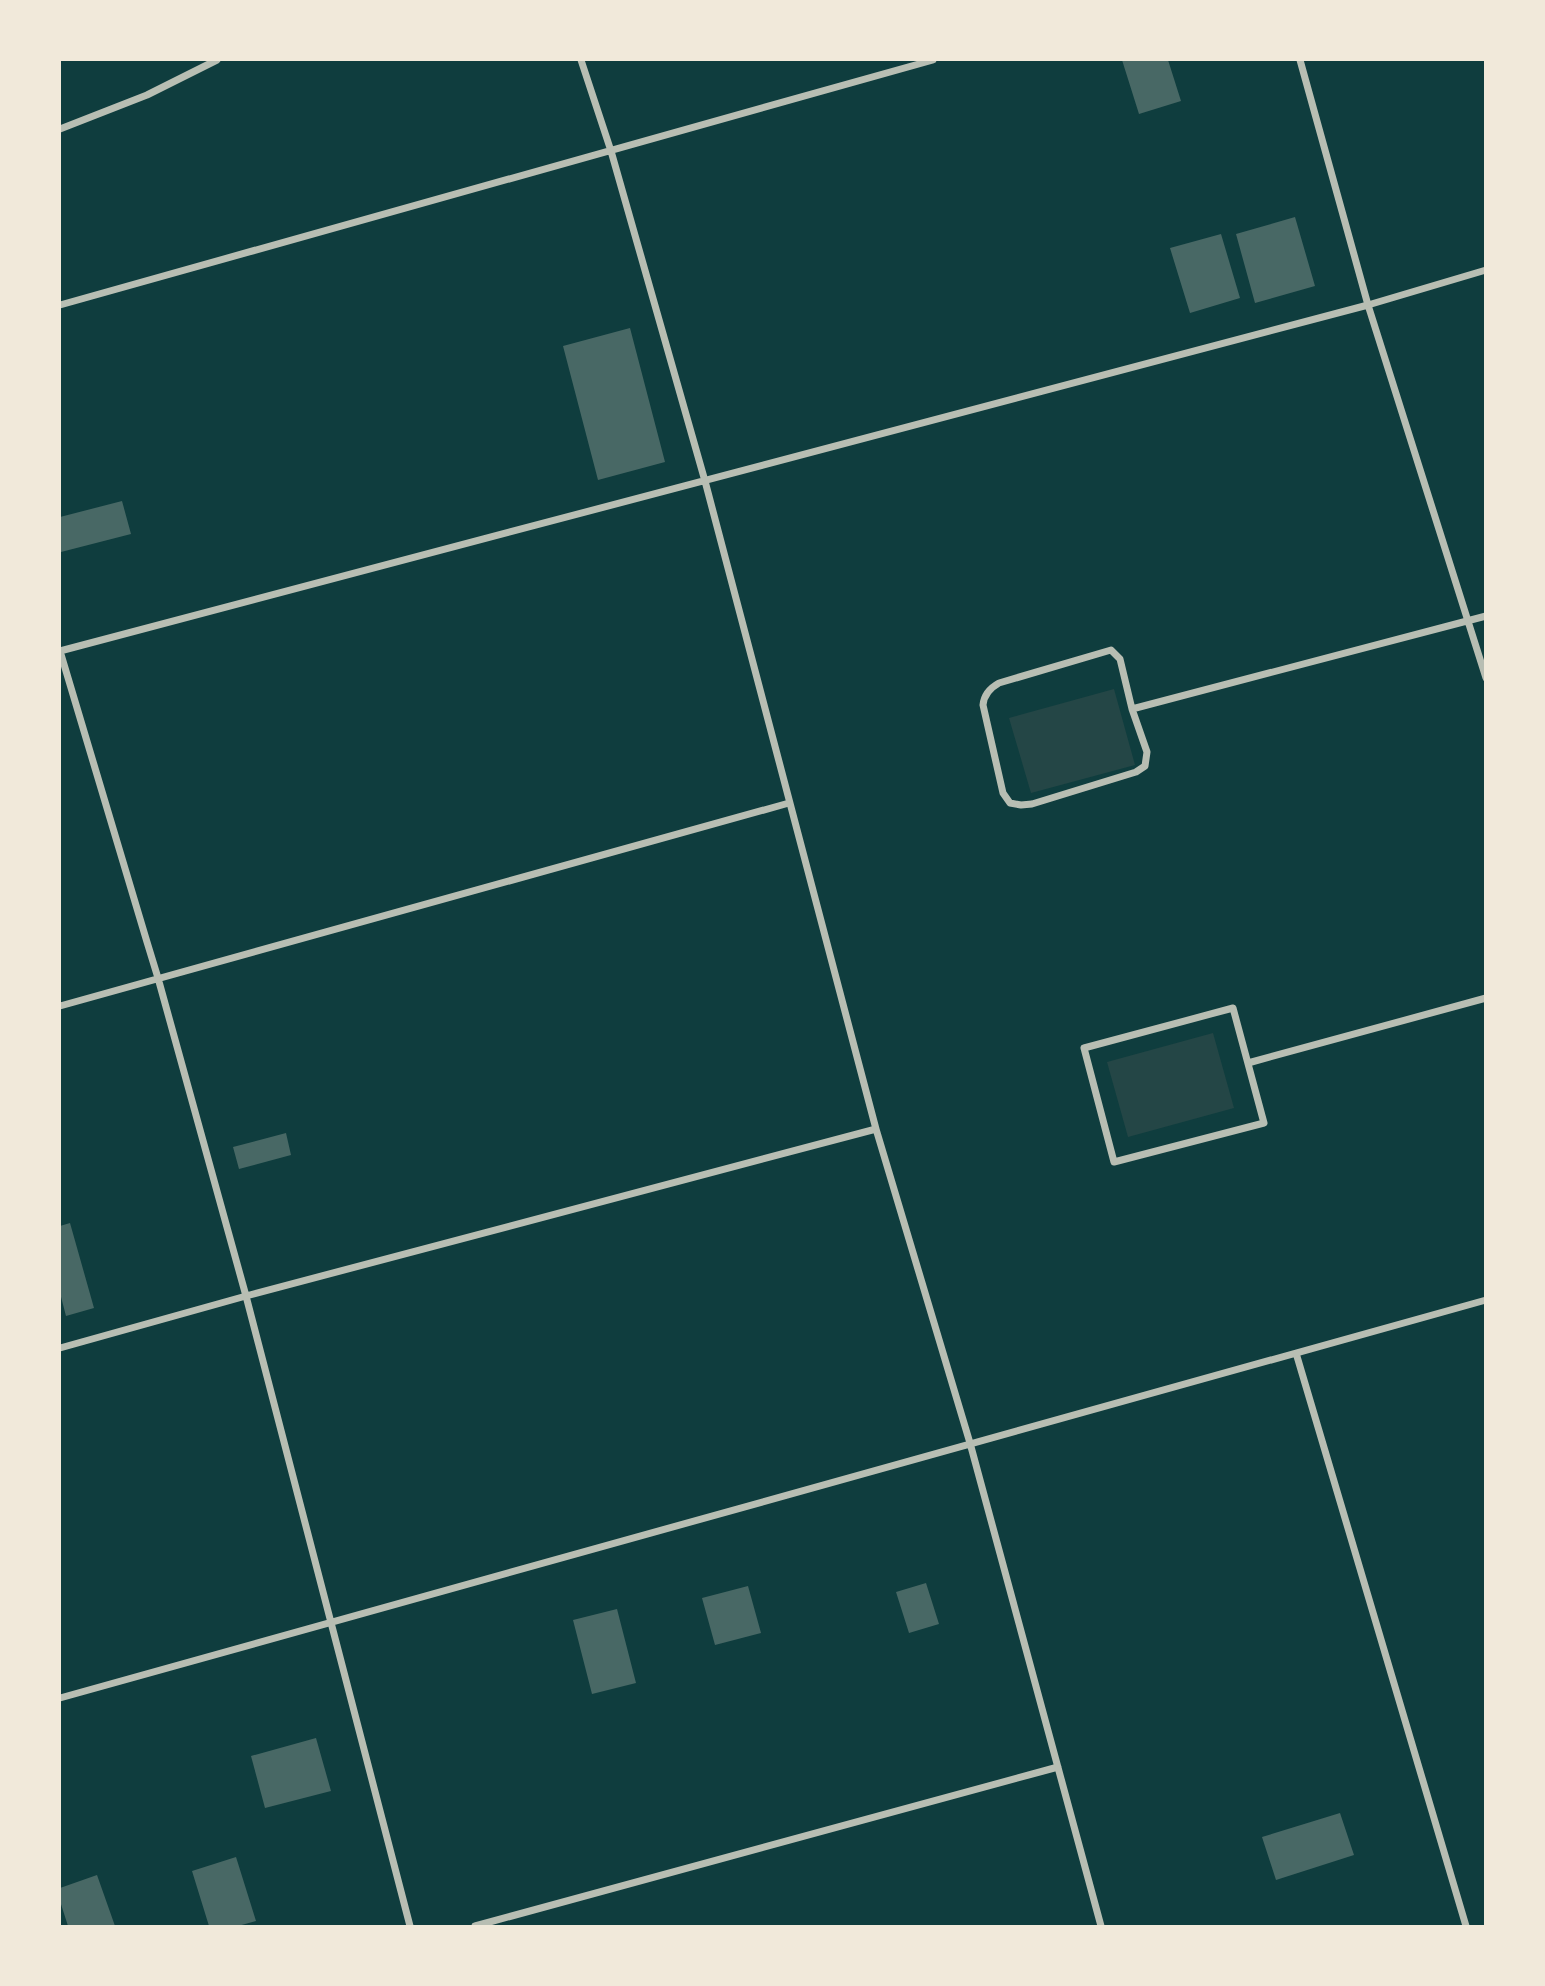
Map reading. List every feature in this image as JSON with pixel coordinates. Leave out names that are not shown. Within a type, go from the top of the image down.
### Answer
[{"type":"street","points":[[60,129],[147,95],[217,60]]},
{"type":"street","points":[[581,60],[611,151],[705,481],[876,1129],[970,1443],[1101,1927]]},
{"type":"street","points":[[60,305],[933,60]]},
{"type":"street","points":[[1300,60],[1368,305],[1486,678]]},
{"type":"street","points":[[410,1927],[246,1296],[158,978],[60,651],[1368,305],[1486,270]]},
{"type":"street","points":[[1132,709],[1486,616]]},
{"type":"street","points":[[1111,650],[1120,659],[1132,709],[1147,752],[1145,766],[1136,772],[1032,804],[1010,803],[1003,793],[983,705],[991,688],[999,682],[1111,650]]},
{"type":"street","points":[[60,1006],[789,803]]},
{"type":"street","points":[[1248,1063],[1486,998]]},
{"type":"street","points":[[1233,1009],[1248,1063],[1265,1123],[1114,1163],[1084,1048],[1233,1009]]},
{"type":"street","points":[[60,1348],[876,1129]]},
{"type":"street","points":[[60,1698],[1486,1300]]},
{"type":"street","points":[[1296,1353],[1466,1927]]},
{"type":"street","points":[[475,1927],[1058,1767]]},
{"type":"shaded area","points":[[1114,689],[1135,765],[1031,793],[1009,718]]},
{"type":"shaded area","points":[[1213,1033],[1234,1108],[1128,1137],[1107,1062]]},
{"type":"building","points":[[1122,60],[1168,60],[1181,101],[1139,114]]},
{"type":"building","points":[[1295,217],[1315,286],[1255,303],[1236,234]]},
{"type":"building","points":[[1221,234],[1240,298],[1190,313],[1170,248]]},
{"type":"building","points":[[630,328],[665,462],[598,480],[563,346]]},
{"type":"building","points":[[122,501],[131,534],[61,552],[60,517]]},
{"type":"building","points":[[286,1133],[291,1155],[239,1169],[233,1147]]},
{"type":"building","points":[[70,1223],[94,1308],[66,1316],[60,1293],[60,1226]]},
{"type":"building","points":[[926,1583],[939,1624],[909,1633],[896,1592]]},
{"type":"building","points":[[748,1586],[761,1633],[715,1645],[702,1598]]},
{"type":"building","points":[[617,1609],[636,1683],[592,1694],[573,1620]]},
{"type":"building","points":[[316,1738],[331,1791],[265,1808],[251,1756]]},
{"type":"building","points":[[1340,1813],[1354,1855],[1276,1880],[1262,1837]]},
{"type":"building","points":[[236,1857],[256,1921],[238,1926],[209,1926],[192,1871]]},
{"type":"building","points":[[97,1875],[115,1926],[68,1926],[60,1901],[60,1888]]}]
